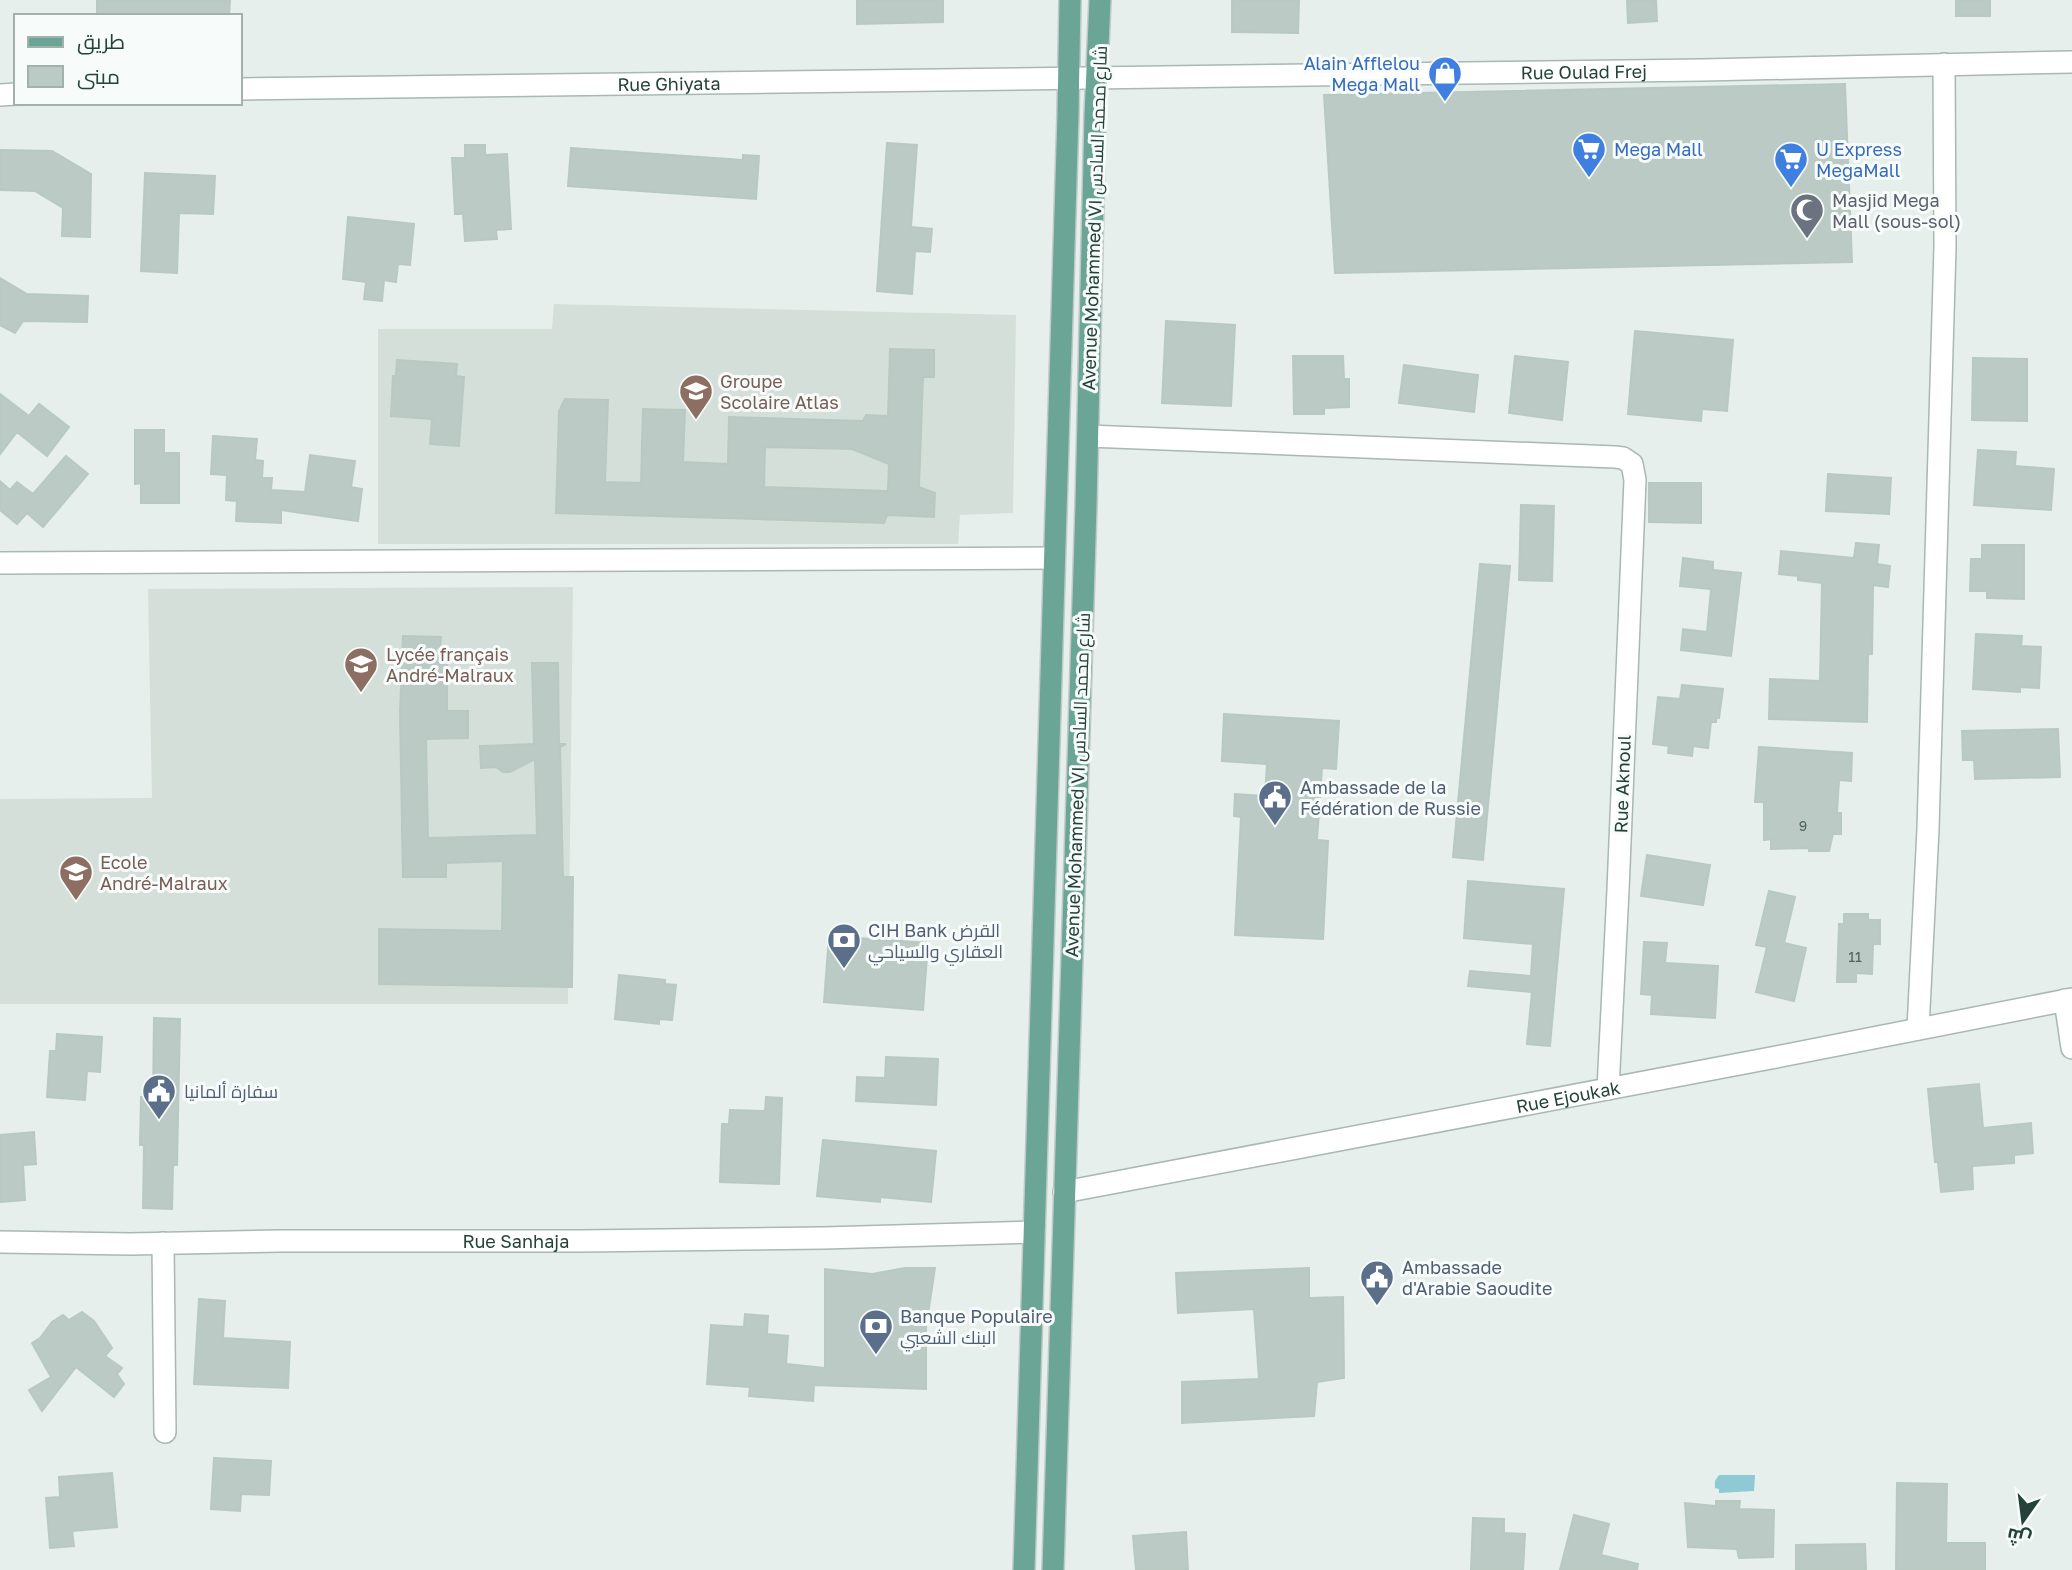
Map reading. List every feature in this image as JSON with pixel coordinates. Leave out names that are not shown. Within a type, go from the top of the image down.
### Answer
[{"type":"main road","name":"Avenue Mohammed VI شارع محمد السادس","points":[[1024,1570],[1070,0]]},
{"type":"main road","name":"Avenue Mohammed VI شارع محمد السادس","points":[[1053,1570],[1100,0]]},
{"type":"street","name":"Rue Oulad Frej","points":[[1097,78],[2072,62]]},
{"type":"street","points":[[1917,1029],[1928,815],[1945,247],[1944,64]]},
{"type":"street","name":"Rue Ghiyata","points":[[242,89],[1097,78]]},
{"type":"street","name":"Rue Aknoul","points":[[1088,436],[1623,458],[1632,464],[1634,480],[1608,1088]]},
{"type":"street","points":[[0,563],[1054,558]]},
{"type":"street","points":[[2068,1000],[2072,1048]]},
{"type":"street","name":"Rue Ejoukak","points":[[1064,1192],[2068,1000]]},
{"type":"street","name":"Rue Sanhaja","points":[[0,1242],[582,1241],[1034,1232]]},
{"type":"street","points":[[163,1243],[165,1432]]},
{"type":"shaded area","name":"Groupe Scolaire Atlas","points":[[554,304],[1016,315],[1013,513],[960,515],[958,544],[378,544],[378,329],[552,329]]},
{"type":"shaded area","name":"Lycée français André-Malraux","points":[[573,587],[568,1004],[0,1004],[0,799],[152,798],[148,589]]},
{"type":"water","points":[[1719,1475],[1755,1475],[1754,1491],[1719,1493],[1719,1489],[1715,1488],[1715,1481]]},
{"type":"building","points":[[97,0],[230,0],[229,14],[97,14]]},
{"type":"building","points":[[857,0],[943,0],[943,22],[857,24]]},
{"type":"building","points":[[1232,0],[1299,0],[1298,33],[1232,32]]},
{"type":"building","points":[[1627,0],[1656,0],[1657,21],[1628,23]]},
{"type":"building","points":[[1956,0],[1990,0],[1990,16],[1956,16]]},
{"type":"building","name":"Mega Mall","points":[[1845,84],[1852,262],[1335,273],[1324,95]]},
{"type":"building","points":[[887,143],[917,145],[911,227],[932,229],[930,252],[915,251],[912,294],[877,291]]},
{"type":"building","points":[[465,145],[485,145],[485,155],[507,154],[511,229],[496,230],[497,239],[465,241],[463,214],[455,214],[452,158],[465,158]]},
{"type":"building","points":[[571,148],[743,160],[743,155],[759,156],[756,199],[568,186]]},
{"type":"building","points":[[0,150],[52,151],[91,174],[90,237],[62,236],[63,208],[35,191],[0,190]]},
{"type":"building","points":[[145,173],[215,176],[213,214],[179,213],[177,273],[141,271]]},
{"type":"building","points":[[348,217],[414,224],[410,265],[398,264],[396,282],[384,280],[382,301],[364,299],[366,282],[343,279]]},
{"type":"building","points":[[0,278],[27,294],[88,296],[87,322],[23,321],[15,333],[0,325]]},
{"type":"building","points":[[1166,321],[1235,325],[1231,406],[1162,403]]},
{"type":"building","points":[[1635,331],[1733,340],[1727,411],[1702,409],[1701,421],[1628,414]]},
{"type":"building","points":[[890,349],[934,350],[934,377],[923,377],[919,487],[935,493],[934,517],[887,515],[884,523],[556,513],[559,411],[565,399],[608,400],[605,482],[641,483],[643,409],[685,410],[683,462],[728,464],[729,417],[863,421],[866,415],[888,416]],"holes":[[[765,447],[852,449],[889,464],[888,491],[764,487]]]},
{"type":"building","points":[[1293,356],[1343,356],[1344,379],[1349,379],[1349,407],[1324,408],[1324,414],[1294,414]]},
{"type":"building","points":[[1515,356],[1568,362],[1562,420],[1509,413]]},
{"type":"building","points":[[1973,358],[2027,359],[2027,421],[1972,420]]},
{"type":"building","points":[[397,360],[457,364],[456,376],[464,377],[459,446],[430,444],[432,419],[391,416],[393,376],[396,376]]},
{"type":"building","points":[[1404,365],[1478,375],[1474,412],[1399,403]]},
{"type":"building","points":[[0,394],[29,416],[39,404],[69,427],[47,456],[17,432],[0,454]]},
{"type":"building","points":[[135,430],[164,430],[164,453],[179,453],[179,503],[141,503],[141,483],[135,484]]},
{"type":"building","points":[[213,436],[257,439],[255,460],[263,461],[262,478],[272,478],[271,490],[305,492],[310,455],[355,461],[351,487],[362,489],[358,521],[281,510],[281,523],[236,521],[237,501],[226,500],[227,475],[211,474]]},
{"type":"building","points":[[1978,450],[2016,452],[2015,466],[2054,469],[2051,510],[1974,505]]},
{"type":"building","points":[[66,456],[88,474],[43,527],[27,513],[17,524],[0,510],[0,481],[10,490],[17,482],[33,494]]},
{"type":"building","points":[[1828,474],[1891,478],[1889,514],[1826,511]]},
{"type":"building","points":[[1649,483],[1701,483],[1701,523],[1649,522]]},
{"type":"building","points":[[1521,505],[1554,506],[1552,581],[1519,580]]},
{"type":"building","points":[[1856,543],[1879,545],[1877,564],[1890,566],[1888,587],[1873,585],[1867,722],[1769,719],[1770,679],[1820,681],[1822,583],[1779,574],[1781,551],[1854,558]]},
{"type":"building","points":[[1982,545],[2024,545],[2024,599],[1987,598],[1987,591],[1970,591],[1971,559],[1982,559]]},
{"type":"building","points":[[1683,558],[1713,562],[1713,570],[1741,573],[1731,656],[1681,650],[1683,629],[1707,632],[1711,589],[1680,586]]},
{"type":"building","points":[[1480,564],[1510,566],[1483,860],[1453,857]]},
{"type":"building","points":[[1976,634],[2022,636],[2021,646],[2041,647],[2039,688],[2020,687],[2020,692],[1973,689]]},
{"type":"building","points":[[403,636],[441,637],[439,659],[447,659],[447,711],[468,711],[468,738],[426,739],[428,838],[537,835],[535,759],[510,772],[503,772],[496,767],[481,768],[480,746],[534,744],[532,663],[558,663],[559,744],[566,744],[560,747],[563,877],[573,877],[572,987],[379,984],[379,929],[502,931],[503,861],[446,863],[446,877],[403,877],[400,713]]},
{"type":"building","points":[[1682,685],[1723,689],[1719,718],[1716,718],[1716,722],[1711,722],[1708,748],[1693,746],[1692,756],[1668,753],[1669,746],[1653,744],[1658,697],[1680,699]]},
{"type":"building","points":[[1224,714],[1339,721],[1336,769],[1322,768],[1317,840],[1328,841],[1323,939],[1235,935],[1241,817],[1234,816],[1235,794],[1265,796],[1267,764],[1222,761]]},
{"type":"building","points":[[2058,729],[2060,777],[1975,779],[1974,760],[1963,760],[1962,731]]},
{"type":"building","points":[[1759,747],[1852,753],[1851,781],[1839,780],[1837,813],[1841,813],[1841,834],[1833,834],[1829,851],[1809,851],[1809,848],[1771,849],[1771,839],[1764,840],[1764,802],[1755,802]]},
{"type":"building","points":[[1647,855],[1710,865],[1703,905],[1641,896]]},
{"type":"building","points":[[1468,881],[1564,889],[1550,1046],[1527,1044],[1532,992],[1468,986],[1470,971],[1531,976],[1533,944],[1464,938]]},
{"type":"building","points":[[1769,891],[1795,897],[1784,943],[1806,948],[1794,1001],[1756,992],[1767,947],[1756,945]]},
{"type":"building","points":[[1844,914],[1868,914],[1868,920],[1880,920],[1880,944],[1873,944],[1872,974],[1856,973],[1856,982],[1837,982],[1839,924],[1844,924]]},
{"type":"building","points":[[829,936],[928,943],[923,1010],[824,1002]]},
{"type":"building","points":[[1644,942],[1667,943],[1665,963],[1718,966],[1715,1018],[1651,1014],[1652,995],[1641,994]]},
{"type":"building","points":[[619,975],[665,980],[665,984],[676,985],[672,1020],[659,1019],[659,1024],[615,1019]]},
{"type":"building","name":"سفارة ألمانيا","points":[[154,1018],[180,1019],[177,1165],[173,1165],[172,1209],[143,1208],[144,1145],[140,1145],[141,1097],[153,1097]]},
{"type":"building","points":[[57,1034],[102,1037],[100,1072],[87,1071],[85,1100],[47,1097],[50,1051],[56,1051]]},
{"type":"building","points":[[886,1057],[938,1059],[936,1105],[856,1101],[857,1077],[885,1078]]},
{"type":"building","points":[[1979,1084],[1983,1128],[2031,1123],[2033,1153],[2014,1155],[2014,1163],[1972,1166],[1973,1189],[1941,1192],[1938,1162],[1935,1162],[1928,1089]]},
{"type":"building","points":[[766,1097],[782,1098],[779,1184],[720,1182],[722,1124],[729,1124],[730,1110],[765,1111]]},
{"type":"building","points":[[34,1132],[36,1164],[23,1165],[25,1200],[0,1202],[0,1135]]},
{"type":"building","points":[[823,1140],[936,1151],[931,1202],[880,1197],[880,1202],[817,1196]]},
{"type":"building","name":"Banque Populaire البنك الشعبي","points":[[905,1268],[935,1268],[926,1327],[926,1389],[814,1385],[813,1401],[749,1396],[750,1387],[707,1384],[711,1325],[744,1327],[745,1314],[768,1316],[767,1334],[788,1336],[786,1364],[825,1368],[825,1269],[872,1274]]},
{"type":"building","points":[[1309,1268],[1309,1298],[1343,1297],[1344,1378],[1317,1382],[1314,1416],[1182,1423],[1182,1382],[1259,1379],[1254,1309],[1178,1313],[1176,1273]]},
{"type":"building","points":[[199,1299],[225,1301],[223,1338],[290,1342],[288,1388],[194,1384]]},
{"type":"building","points":[[82,1312],[94,1321],[112,1348],[105,1356],[122,1368],[117,1374],[124,1384],[114,1397],[76,1367],[42,1411],[29,1390],[51,1377],[32,1343],[40,1338],[52,1322],[63,1315],[69,1320]]},
{"type":"building","points":[[214,1458],[271,1461],[269,1495],[241,1494],[240,1511],[211,1509]]},
{"type":"building","points":[[112,1473],[117,1527],[72,1531],[74,1546],[50,1548],[46,1498],[60,1497],[59,1477]]},
{"type":"building","points":[[1897,1483],[1947,1484],[1946,1543],[1985,1543],[1985,1570],[1896,1570]]},
{"type":"building","points":[[1716,1501],[1740,1501],[1739,1509],[1774,1510],[1773,1557],[1739,1558],[1737,1549],[1688,1547],[1685,1503],[1716,1506]]},
{"type":"building","points":[[1574,1515],[1609,1524],[1601,1555],[1638,1564],[1637,1570],[1560,1570]]},
{"type":"building","points":[[1473,1518],[1504,1519],[1504,1533],[1525,1534],[1523,1570],[1471,1570]]},
{"type":"building","points":[[1186,1532],[1188,1570],[1136,1570],[1133,1536]]},
{"type":"building","points":[[1865,1544],[1866,1570],[1796,1570],[1796,1545]]},
{"type":"place","name":"Alain Afflelou Mega Mall","points":[[1445,103]]},
{"type":"place","name":"Mega Mall","points":[[1589,179]]},
{"type":"place","name":"U Express MegaMall","points":[[1791,189]]},
{"type":"place","name":"Masjid Mega Mall (sous-sol)","points":[[1807,240]]},
{"type":"place","name":"Groupe Scolaire Atlas","points":[[696,421]]},
{"type":"place","name":"Lycée français André-Malraux","points":[[361,694]]},
{"type":"place","name":"Ambassade de la Fédération de Russie","points":[[1275,827]]},
{"type":"place","name":"Ecole André-Malraux","points":[[76,902]]},
{"type":"place","name":"CIH Bank القرض العقاري والسياحي","points":[[844,970]]},
{"type":"place","name":"سفارة ألمانيا","points":[[159,1121]]},
{"type":"place","name":"Ambassade d'Arabie Saoudite","points":[[1377,1307]]},
{"type":"place","name":"Banque Populaire البنك الشعبي","points":[[876,1356]]}]
